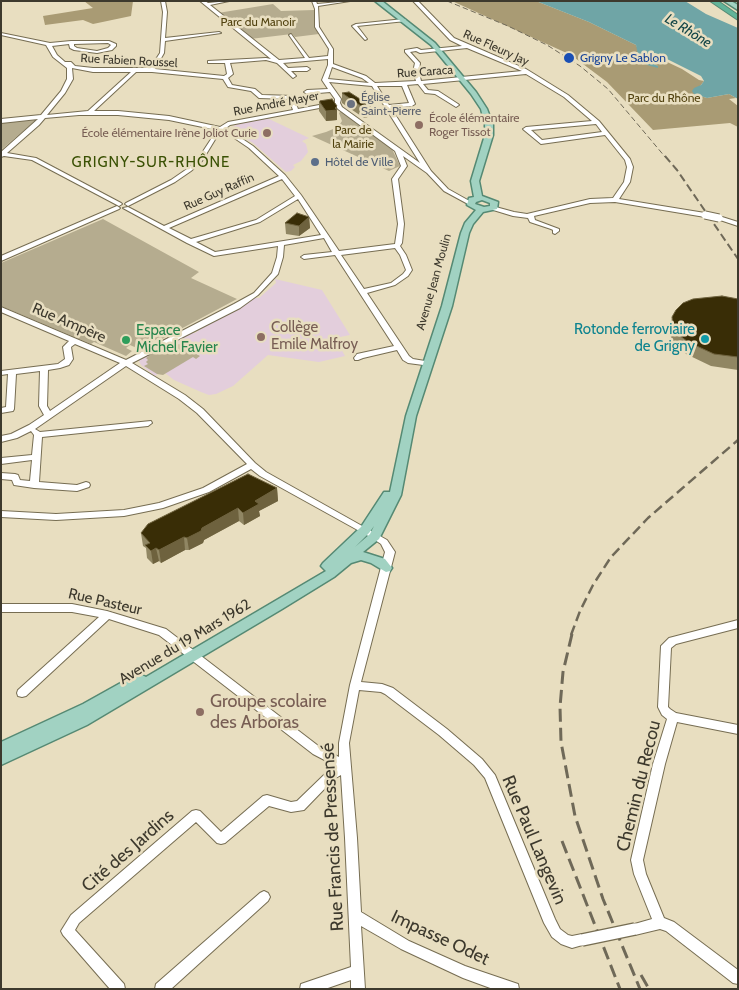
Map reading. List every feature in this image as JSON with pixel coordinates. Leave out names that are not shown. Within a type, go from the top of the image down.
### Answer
[{"type":"highway","points":[[713,1],[738,18]]},
{"type":"highway","points":[[720,1],[738,13]]},
{"type":"main road","points":[[378,1],[402,19],[440,53],[463,79],[484,109],[489,126],[488,144],[475,180],[475,204],[492,204]]},
{"type":"main road","points":[[727,1],[738,8]]},
{"type":"main road","points":[[479,172],[479,185],[492,204]]},
{"type":"main road","name":"Avenue Jean Moulin","points":[[370,533],[395,495],[411,416],[425,364],[447,306],[468,222],[475,204]]},
{"type":"main road","name":"Avenue du 19 Mars 1962","points":[[1,749],[88,708],[191,654],[310,587],[348,559],[370,533]]},
{"type":"main road","name":"Avenue du 19 Mars 1962","points":[[1,759],[82,721],[313,577],[370,533]]},
{"type":"main road","points":[[348,559],[361,556],[369,557],[381,562],[386,568]]},
{"type":"street","points":[[152,70],[161,57],[165,12],[163,1]]},
{"type":"street","points":[[204,3],[227,1]]},
{"type":"street","points":[[348,1],[315,3],[317,27],[332,49],[330,65],[325,78],[340,108],[429,172],[446,190],[475,204]]},
{"type":"street","name":"Rue Fleury Jay","points":[[415,1],[452,38],[468,47],[527,72],[566,96],[598,122],[628,160],[630,167],[627,182],[615,200]]},
{"type":"street","points":[[204,3],[293,76]]},
{"type":"street","points":[[365,39],[354,26],[402,19]]},
{"type":"street","points":[[163,40],[219,32]]},
{"type":"street","points":[[1,34],[40,41],[49,45],[71,42],[104,42],[114,45],[110,49],[97,52],[76,49],[72,47],[71,42]]},
{"type":"street","points":[[291,35],[308,59]]},
{"type":"street","points":[[2,154],[41,118],[63,92],[70,79],[69,67],[55,56],[49,45]]},
{"type":"street","points":[[419,58],[468,47]]},
{"type":"street","points":[[440,53],[420,52],[417,49],[407,51],[418,62],[416,72],[419,83],[427,94],[436,92],[456,105]]},
{"type":"street","points":[[210,62],[266,59],[278,62],[331,57]]},
{"type":"street","points":[[227,62],[230,74],[225,78],[233,87],[253,90],[261,97],[291,97],[296,110]]},
{"type":"street","name":"Rue Fabien Roussel","points":[[63,63],[94,70],[152,70],[225,78]]},
{"type":"street","points":[[330,65],[364,77],[374,85],[429,172]]},
{"type":"street","points":[[287,70],[307,69]]},
{"type":"street","points":[[90,113],[134,71]]},
{"type":"street","name":"Rue Caraca","points":[[325,78],[374,85],[419,83],[527,72]]},
{"type":"street","points":[[388,107],[412,104],[404,84]]},
{"type":"street","points":[[307,92],[331,90]]},
{"type":"street","name":"Rue André Mayer","points":[[221,129],[233,122],[345,99]]},
{"type":"street","points":[[1,121],[90,113],[154,116],[221,129],[246,143],[283,176],[299,196],[406,358],[425,364]]},
{"type":"street","points":[[598,122],[526,129],[541,142],[606,133]]},
{"type":"street","points":[[1,259],[118,206],[127,206],[173,181],[200,160],[216,132],[221,129]]},
{"type":"street","points":[[304,257],[396,246],[399,243],[401,224],[395,179],[404,166],[396,148]]},
{"type":"street","points":[[2,154],[34,159],[118,206]]},
{"type":"street","name":"Rue Guy Raffin","points":[[164,228],[283,176]]},
{"type":"street","points":[[189,242],[258,221],[299,196]]},
{"type":"street","points":[[492,204],[516,215],[530,215],[583,202],[631,201],[719,218],[738,224]]},
{"type":"street","points":[[127,206],[189,242],[216,254],[326,236]]},
{"type":"street","points":[[530,215],[532,221],[553,228],[556,230],[554,232]]},
{"type":"street","points":[[1,439],[14,436],[49,416],[126,363],[237,306],[256,294],[275,274],[280,258],[281,244]]},
{"type":"street","points":[[362,292],[393,284],[406,275],[409,270],[403,255],[396,246]]},
{"type":"street","name":"Rue Ampère","points":[[1,309],[126,363],[182,396],[200,411],[252,465],[264,474],[370,533]]},
{"type":"street","points":[[1,373],[60,366],[69,359],[67,347],[74,340]]},
{"type":"street","points":[[358,358],[399,347]]},
{"type":"street","points":[[44,368],[43,406],[49,416]]},
{"type":"street","points":[[1,411],[10,409],[12,372]]},
{"type":"street","points":[[1,396],[11,395]]},
{"type":"street","points":[[38,435],[148,423]]},
{"type":"street","points":[[32,426],[38,435],[34,485]]},
{"type":"street","points":[[1,461],[36,457]]},
{"type":"street","points":[[1,514],[90,516],[124,513],[160,506],[206,490],[252,465]]},
{"type":"street","points":[[1,476],[15,477],[16,484],[77,488],[86,485]]},
{"type":"street","name":"Rue Francis de Pressensé","points":[[358,989],[344,743],[355,684],[390,552],[384,542],[370,533]]},
{"type":"street","name":"Rue Pasteur","points":[[1,608],[72,608],[107,615],[162,632],[317,751],[346,765]]},
{"type":"street","points":[[22,693],[107,615]]},
{"type":"street","points":[[673,717],[663,707],[666,646],[673,641],[738,624]]},
{"type":"street","name":"Rue Paul Langevin","points":[[355,684],[382,688],[389,691],[443,732],[478,762],[489,775],[550,923],[565,940],[572,942],[582,940]]},
{"type":"street","name":"Chemin du Recou","points":[[660,923],[640,874],[637,860],[659,764],[673,717],[738,730]]},
{"type":"street","name":"Cité des Jardins","points":[[119,989],[67,931],[75,919],[196,815],[221,839],[267,800],[290,807],[300,806],[330,776],[346,765]]},
{"type":"street","points":[[161,989],[264,897]]},
{"type":"street","name":"Impasse Odet","points":[[355,914],[383,933],[463,972],[514,989]]},
{"type":"street","points":[[582,940],[660,923],[680,932],[738,978]]},
{"type":"street","points":[[306,989],[357,971]]},
{"type":"shaded area","name":"École élémentaire Irène Joliot Curie","points":[[267,118],[309,138],[302,141],[306,144],[308,152],[301,161],[293,165],[295,167],[291,171],[286,172],[253,143],[230,129],[237,124]]},
{"type":"shaded area","name":"Collège Emile Malfroy","points":[[275,279],[322,290],[350,335],[335,338],[345,356],[319,362],[268,355],[233,386],[216,394],[209,395],[174,380],[165,373],[159,373],[155,376],[141,365],[139,361],[142,357],[190,333],[195,333],[200,328],[254,298],[259,298],[276,283]]},
{"type":"green space","points":[[84,1],[133,1],[131,16],[93,24],[83,20],[45,25],[43,16],[93,8]]},
{"type":"green space","name":"Parc du Rhône","points":[[452,1],[536,1],[589,22],[636,45],[644,63],[658,66],[651,63],[647,57],[648,53],[704,81],[694,94],[707,98],[729,94],[736,98],[729,99],[738,106],[738,127],[730,123],[653,130],[607,82],[571,55]]},
{"type":"green space","name":"Parc du Manoir","points":[[273,4],[281,11],[314,10],[314,25],[319,34],[295,37],[292,34],[250,39],[218,13]]},
{"type":"green space","name":"Parc de la Mairie","points":[[342,110],[392,149],[400,166],[389,171],[312,136],[338,127],[342,121],[339,113]]},
{"type":"green space","points":[[36,120],[1,150],[1,122]]},
{"type":"green space","points":[[103,219],[199,272],[191,278],[237,299],[162,339],[159,338],[139,349],[130,345],[126,348],[132,351],[126,356],[94,342],[91,344],[1,306],[1,263]]},
{"type":"green space","points":[[179,344],[200,356],[196,359],[193,357],[163,375],[157,374],[144,366],[148,364],[146,358],[151,354],[158,351],[162,353]]},
{"type":"water","name":"Le Rhône","points":[[536,1],[685,1],[706,14],[738,28],[738,99],[729,94],[707,98],[694,94],[692,91],[694,88],[701,85],[704,81],[701,76],[655,53],[648,53],[647,57],[658,68],[647,65],[638,55],[636,45],[589,22]]},
{"type":"building","points":[[349,92],[371,106],[364,108],[342,93]]},
{"type":"building","points":[[332,99],[337,106],[335,108],[337,110],[326,111],[319,101]]},
{"type":"building","points":[[297,213],[309,217],[299,226],[285,223]]},
{"type":"building","name":"Rotonde ferroviaire de Grigny","points":[[722,296],[738,299],[738,357],[714,354],[688,342],[679,335],[674,326],[672,317],[683,303],[693,299]]},
{"type":"building","points":[[248,474],[277,488],[255,501],[259,504],[243,513],[238,508],[187,538],[184,537],[159,550],[156,548],[151,551],[145,545],[150,543],[141,533],[148,524]]},
{"type":"railway","points":[[447,1],[508,26],[547,45],[580,66],[608,89],[666,158]]},
{"type":"railway","points":[[665,156],[677,170],[738,259]]},
{"type":"railway","points":[[571,635],[593,585],[611,557],[648,518],[738,440]]},
{"type":"railway","points":[[572,634],[563,672],[560,707],[561,742],[575,816],[603,899],[640,989]]},
{"type":"railway","points":[[562,841],[620,989]]},
{"type":"railway","points":[[641,975],[649,989]]},
{"type":"place","name":"Grigny Le Sablon","points":[[569,58]]},
{"type":"place","name":"Église Saint-Pierre","points":[[351,104]]},
{"type":"place","name":"École élémentaire Roger Tissot","points":[[419,125]]},
{"type":"place","name":"École élémentaire Irène Joliot Curie","points":[[267,133]]},
{"type":"place","name":"Hôtel de Ville","points":[[315,162]]},
{"type":"place","name":"Collège Emile Malfroy","points":[[261,337]]},
{"type":"place","name":"Rotonde ferroviaire de Grigny","points":[[705,339]]},
{"type":"place","name":"Espace Michel Favier","points":[[126,340]]},
{"type":"place","name":"Groupe scolaire des Arboras","points":[[200,712]]},
{"type":"district","name":"GRIGNY-SUR-RHÔNE","points":[[151,163]]}]
